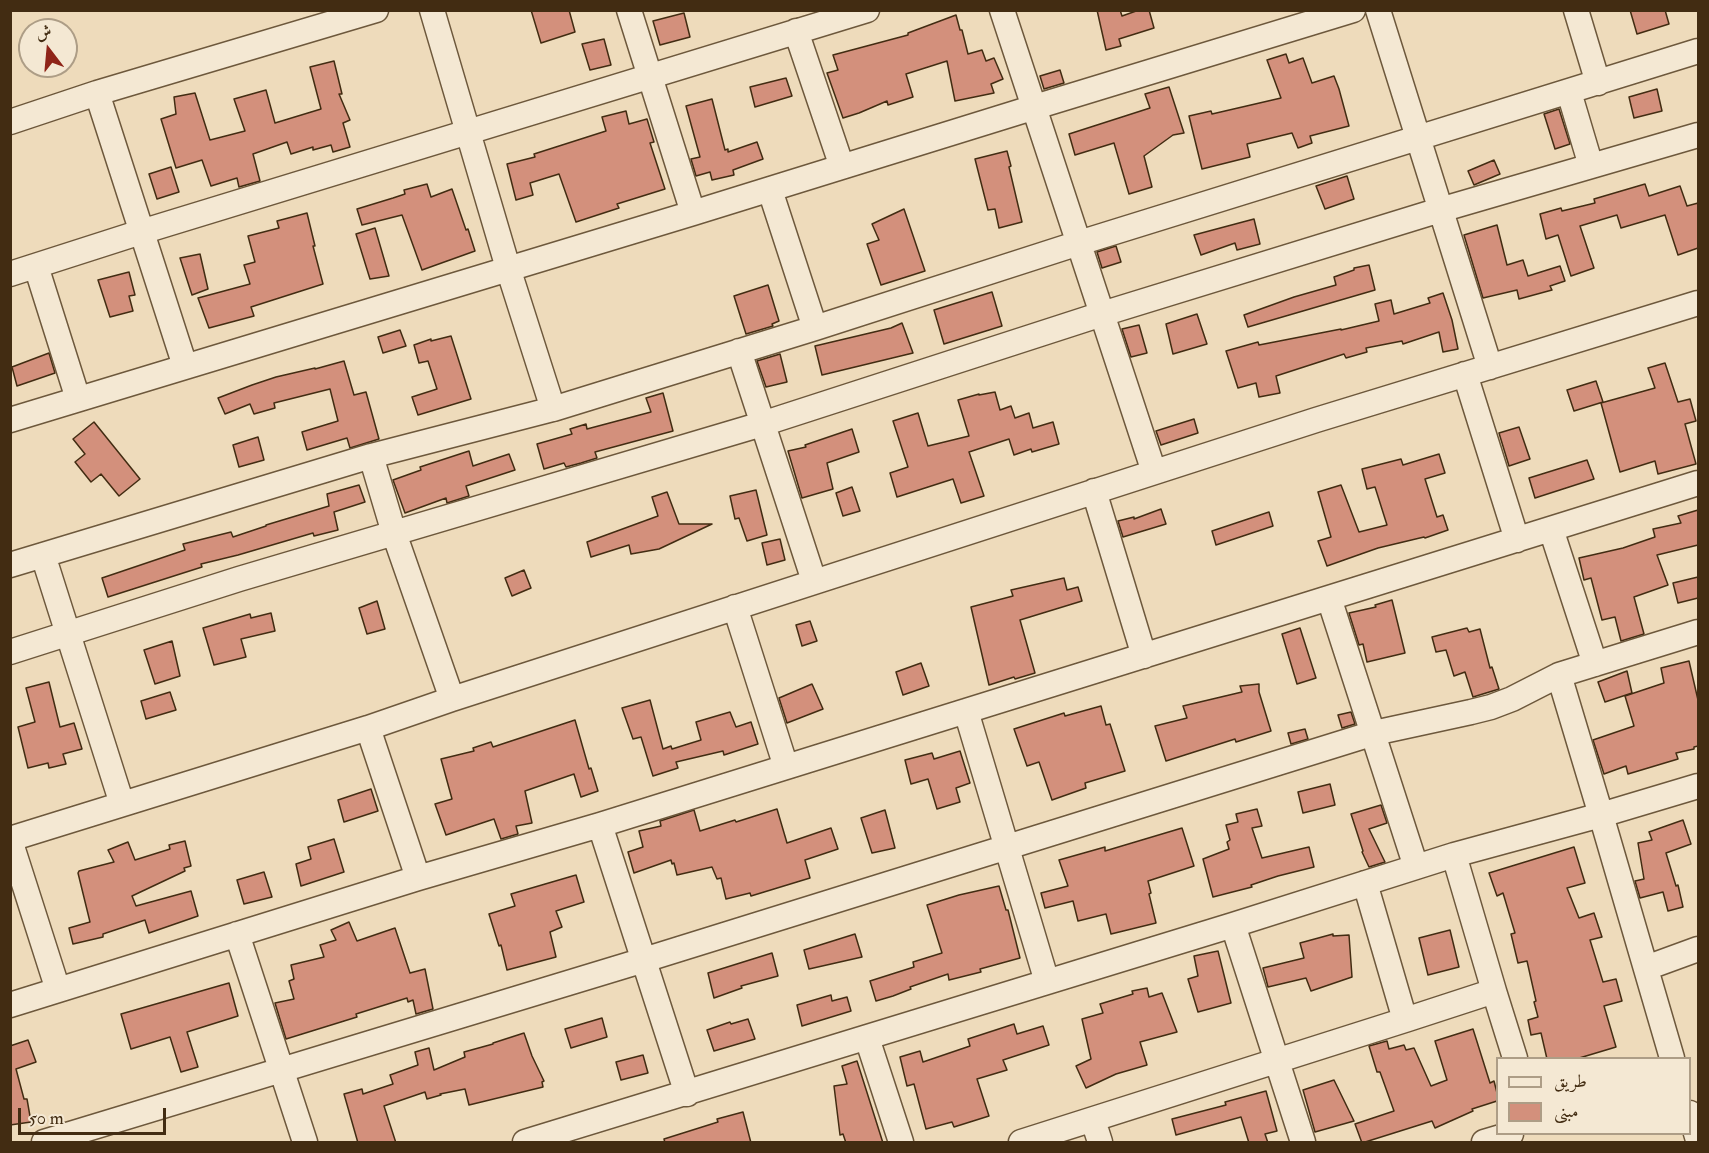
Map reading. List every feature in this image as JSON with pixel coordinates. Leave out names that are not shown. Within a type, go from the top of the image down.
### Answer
[{"type":"street","points":[[10,122],[313,20],[376,10]]},
{"type":"street","points":[[432,10],[508,268],[553,409]]},
{"type":"street","points":[[629,10],[693,213]]},
{"type":"street","points":[[10,274],[867,10]]},
{"type":"street","points":[[1002,10],[1154,472]]},
{"type":"street","points":[[10,420],[947,136],[1353,10]]},
{"type":"street","points":[[1378,10],[1490,367]]},
{"type":"street","points":[[1575,10],[1598,83]]},
{"type":"street","points":[[796,31],[842,166]]},
{"type":"street","points":[[10,565],[371,456],[553,409],[1698,51]]},
{"type":"street","points":[[1569,92],[1591,166]]},
{"type":"street","points":[[97,93],[185,366]]},
{"type":"street","points":[[10,652],[394,532],[762,424],[1102,314],[1440,210],[1698,135]]},
{"type":"street","points":[[770,190],[815,328]]},
{"type":"street","points":[[36,266],[78,399]]},
{"type":"street","points":[[58,990],[10,839],[368,728],[814,581],[1465,374],[1697,308]]},
{"type":"street","points":[[739,351],[814,581]]},
{"type":"street","points":[[1465,374],[1517,540]]},
{"type":"street","points":[[371,456],[394,532],[452,699]]},
{"type":"street","points":[[10,1005],[418,878],[600,825],[1698,483]]},
{"type":"street","points":[[1094,491],[1144,656]]},
{"type":"street","points":[[1551,529],[1595,664]]},
{"type":"street","points":[[43,555],[122,804]]},
{"type":"street","points":[[1329,598],[1416,867]]},
{"type":"street","points":[[735,607],[786,767]]},
{"type":"street","points":[[44,1143],[100,1134],[281,1071],[1374,733],[1491,707],[1559,675],[1698,632]]},
{"type":"street","points":[[1559,675],[1671,1057]]},
{"type":"street","points":[[966,711],[1047,982]]},
{"type":"street","points":[[368,728],[418,878]]},
{"type":"street","points":[[525,1143],[1454,855],[1698,786]]},
{"type":"street","points":[[600,825],[687,1094]]},
{"type":"street","points":[[1454,855],[1514,1057]]},
{"type":"street","points":[[1365,883],[1405,1020]]},
{"type":"street","points":[[1233,925],[1303,1143]]},
{"type":"street","points":[[237,934],[305,1143]]},
{"type":"street","points":[[1646,968],[1698,949]]},
{"type":"street","points":[[1021,1143],[1096,1131],[1277,1062],[1494,991]]},
{"type":"street","points":[[867,1038],[901,1143]]},
{"type":"street","points":[[1691,1119],[1698,1140]]},
{"type":"street","points":[[1484,1143],[1508,1135]]},
{"type":"building","points":[[531,10],[569,10],[575,32],[541,43]]},
{"type":"building","points":[[1097,10],[1120,10],[1122,16],[1139,10],[1149,10],[1154,28],[1119,39],[1121,46],[1106,50]]},
{"type":"building","points":[[1630,10],[1665,10],[1669,24],[1637,34]]},
{"type":"building","points":[[684,13],[690,37],[660,45],[653,21]]},
{"type":"building","points":[[956,15],[968,54],[982,50],[986,61],[994,58],[1003,79],[991,84],[994,93],[955,101],[947,61],[906,74],[913,97],[888,105],[887,101],[843,118],[827,73],[838,70],[833,55],[908,35],[908,33]]},
{"type":"building","points":[[604,39],[611,65],[590,70],[582,44]]},
{"type":"building","points":[[1286,54],[1289,63],[1303,58],[1312,83],[1334,76],[1349,126],[1310,136],[1312,143],[1298,148],[1292,133],[1247,144],[1250,157],[1202,169],[1189,116],[1211,111],[1212,114],[1281,98],[1267,60]]},
{"type":"building","points":[[334,61],[342,94],[339,94],[350,120],[343,123],[350,147],[333,152],[331,145],[313,150],[313,147],[291,154],[287,142],[253,154],[260,181],[239,187],[237,178],[211,186],[202,160],[176,168],[161,119],[176,114],[174,97],[195,93],[210,140],[245,131],[234,99],[266,90],[275,123],[321,109],[310,67]]},
{"type":"building","points":[[1060,70],[1064,83],[1044,89],[1040,76]]},
{"type":"building","points":[[786,78],[792,96],[755,107],[750,87]]},
{"type":"building","points":[[1169,87],[1184,133],[1173,135],[1144,156],[1152,187],[1129,194],[1114,143],[1075,155],[1069,134],[1150,108],[1145,94]]},
{"type":"building","points":[[1657,89],[1662,111],[1634,118],[1629,97]]},
{"type":"building","points":[[712,99],[725,150],[728,149],[728,152],[757,142],[763,159],[733,170],[734,175],[712,180],[710,172],[696,176],[691,159],[700,157],[686,106]]},
{"type":"building","points":[[1559,109],[1570,144],[1555,149],[1544,114]]},
{"type":"building","points":[[626,111],[629,124],[647,119],[654,142],[650,143],[665,189],[617,204],[619,208],[576,222],[559,174],[530,183],[533,195],[516,200],[507,164],[535,157],[534,154],[606,131],[602,117]]},
{"type":"building","points":[[1007,151],[1022,222],[999,228],[995,209],[988,210],[975,159]]},
{"type":"building","points":[[1494,160],[1500,174],[1474,185],[1468,171]]},
{"type":"building","points":[[171,167],[179,192],[157,199],[149,174]]},
{"type":"building","points":[[1347,176],[1354,199],[1325,209],[1316,186]]},
{"type":"building","points":[[427,184],[431,197],[452,189],[475,251],[422,270],[402,215],[362,225],[357,209],[405,194],[404,190]]},
{"type":"building","points":[[1645,184],[1649,196],[1680,186],[1687,206],[1698,203],[1698,248],[1678,255],[1665,215],[1621,228],[1617,215],[1580,226],[1594,268],[1571,276],[1558,235],[1546,239],[1540,214],[1595,203],[1594,199]]},
{"type":"building","points":[[904,209],[925,271],[881,285],[867,244],[879,240],[872,224]]},
{"type":"building","points":[[307,213],[323,284],[251,307],[254,316],[209,328],[198,298],[250,284],[244,265],[255,262],[248,236],[279,228],[277,221]]},
{"type":"building","points":[[1254,219],[1260,244],[1237,250],[1235,243],[1201,255],[1194,235]]},
{"type":"building","points":[[1497,225],[1507,265],[1523,260],[1528,276],[1560,266],[1565,281],[1550,286],[1552,290],[1519,299],[1517,290],[1483,298],[1464,235]]},
{"type":"building","points":[[375,228],[389,276],[370,279],[356,234]]},
{"type":"building","points":[[1116,246],[1121,262],[1102,268],[1097,252]]},
{"type":"building","points":[[200,254],[208,289],[192,295],[180,258]]},
{"type":"building","points":[[1369,265],[1375,290],[1248,327],[1244,315],[1336,285],[1334,277],[1354,270],[1354,268]]},
{"type":"building","points":[[129,272],[135,295],[129,296],[133,311],[110,317],[98,280]]},
{"type":"building","points":[[768,285],[779,321],[772,324],[773,326],[746,334],[734,296]]},
{"type":"building","points":[[992,292],[1002,326],[944,344],[934,310]]},
{"type":"building","points":[[1443,293],[1458,349],[1443,352],[1439,332],[1403,344],[1402,341],[1366,348],[1367,352],[1346,358],[1344,354],[1276,376],[1280,393],[1259,397],[1256,383],[1238,388],[1226,351],[1258,342],[1259,345],[1379,321],[1375,304],[1391,300],[1394,314],[1430,303],[1428,298]]},
{"type":"building","points":[[1197,314],[1207,344],[1173,354],[1166,324]]},
{"type":"building","points":[[902,323],[913,353],[822,375],[815,346],[891,328]]},
{"type":"building","points":[[1139,325],[1147,353],[1131,357],[1122,329]]},
{"type":"building","points":[[400,330],[406,346],[383,353],[378,337]]},
{"type":"building","points":[[451,336],[471,399],[418,415],[412,397],[437,389],[428,361],[419,363],[414,345],[431,339],[431,341]]},
{"type":"building","points":[[49,353],[55,373],[17,386],[12,367]]},
{"type":"building","points":[[780,354],[787,382],[766,387],[757,361]]},
{"type":"building","points":[[344,361],[354,395],[366,392],[379,439],[350,448],[347,438],[307,450],[302,432],[338,421],[330,389],[274,403],[275,408],[254,414],[250,404],[225,414],[218,398],[276,377]]},
{"type":"building","points":[[1665,363],[1678,402],[1690,399],[1696,421],[1685,424],[1696,464],[1658,474],[1655,461],[1620,472],[1601,403],[1655,388],[1648,368]]},
{"type":"building","points":[[1596,381],[1603,402],[1574,411],[1567,390]]},
{"type":"building","points":[[995,392],[1000,410],[1011,406],[1015,418],[1029,413],[1033,428],[1053,422],[1059,444],[1014,455],[1009,439],[969,452],[984,496],[961,503],[953,479],[897,497],[890,473],[908,467],[893,421],[918,413],[928,446],[969,436],[958,400]]},
{"type":"building","points":[[663,393],[673,431],[595,452],[597,458],[581,463],[566,467],[564,463],[544,469],[537,444],[572,434],[570,429],[586,424],[587,429],[651,412],[646,398]]},
{"type":"building","points":[[1194,419],[1198,433],[1161,445],[1156,431]]},
{"type":"building","points":[[94,422],[140,479],[119,496],[101,474],[91,482],[75,462],[85,454],[73,439]]},
{"type":"building","points":[[1519,427],[1530,459],[1509,466],[1499,433]]},
{"type":"building","points":[[852,429],[859,452],[827,463],[833,489],[802,498],[788,451],[806,447],[805,445]]},
{"type":"building","points":[[258,437],[264,460],[239,467],[233,445]]},
{"type":"building","points":[[469,451],[473,466],[509,454],[515,470],[466,486],[469,496],[447,503],[446,498],[405,513],[393,480],[421,470],[420,467]]},
{"type":"building","points":[[1439,454],[1445,473],[1425,479],[1437,517],[1443,515],[1448,530],[1425,538],[1378,548],[1327,566],[1318,541],[1331,537],[1318,492],[1341,485],[1359,532],[1387,525],[1375,487],[1367,489],[1362,469],[1401,459],[1403,465]]},
{"type":"building","points":[[1587,460],[1594,479],[1535,498],[1529,478]]},
{"type":"building","points":[[359,485],[365,502],[334,512],[338,530],[314,536],[313,533],[201,564],[202,567],[108,597],[102,578],[185,550],[183,544],[231,532],[233,537],[329,506],[327,494]]},
{"type":"building","points":[[852,487],[860,511],[843,516],[836,493]]},
{"type":"building","points":[[756,490],[767,535],[747,541],[739,518],[735,519],[730,496]]},
{"type":"building","points":[[667,492],[679,524],[712,524],[659,549],[631,554],[629,545],[591,557],[587,542],[658,516],[652,497]]},
{"type":"building","points":[[1161,509],[1166,524],[1123,537],[1118,521],[1134,517],[1134,519]]},
{"type":"building","points":[[1698,510],[1698,545],[1657,555],[1668,585],[1634,597],[1644,634],[1621,641],[1615,617],[1602,620],[1591,578],[1584,580],[1579,558],[1623,548],[1655,537],[1653,529],[1681,523],[1678,516]]},
{"type":"building","points":[[1269,512],[1273,526],[1216,545],[1212,531]]},
{"type":"building","points":[[780,539],[785,560],[767,565],[762,543]]},
{"type":"building","points":[[524,570],[531,588],[512,596],[505,578]]},
{"type":"building","points":[[1698,577],[1698,598],[1678,603],[1673,583]]},
{"type":"building","points":[[1064,578],[1067,590],[1078,587],[1082,601],[1020,620],[1035,673],[989,685],[971,607],[1013,596],[1011,590]]},
{"type":"building","points":[[1392,600],[1405,653],[1367,662],[1363,644],[1359,645],[1349,613],[1376,607],[1375,605]]},
{"type":"building","points":[[377,601],[385,629],[367,634],[359,608]]},
{"type":"building","points":[[271,613],[275,631],[241,639],[246,657],[214,665],[203,628],[250,614],[251,618]]},
{"type":"building","points":[[810,621],[817,641],[802,646],[796,625]]},
{"type":"building","points":[[1300,628],[1316,678],[1297,684],[1282,634]]},
{"type":"building","points":[[1467,628],[1469,632],[1480,629],[1490,668],[1492,667],[1499,689],[1473,697],[1465,672],[1454,676],[1446,650],[1436,652],[1432,637]]},
{"type":"building","points":[[172,641],[180,676],[155,684],[144,650]]},
{"type":"building","points":[[1689,661],[1698,700],[1698,746],[1676,753],[1678,759],[1628,774],[1626,766],[1604,774],[1593,740],[1634,726],[1625,696],[1664,683],[1661,668]]},
{"type":"building","points":[[921,663],[929,686],[903,695],[896,672]]},
{"type":"building","points":[[1627,671],[1632,693],[1605,702],[1598,682]]},
{"type":"building","points":[[49,682],[60,727],[74,723],[82,749],[63,754],[66,764],[49,768],[48,763],[28,768],[18,727],[35,722],[26,688]]},
{"type":"building","points":[[812,684],[823,709],[787,723],[779,698]]},
{"type":"building","points":[[1259,684],[1259,692],[1271,731],[1236,742],[1235,739],[1166,761],[1155,726],[1187,718],[1183,706],[1242,692],[1240,686]]},
{"type":"building","points":[[170,692],[176,710],[146,719],[141,701]]},
{"type":"building","points":[[650,700],[663,749],[671,746],[672,749],[701,740],[696,722],[730,712],[736,727],[751,722],[758,744],[724,755],[723,751],[676,762],[678,768],[653,776],[641,737],[633,739],[622,708]]},
{"type":"building","points":[[1101,706],[1106,725],[1110,724],[1125,771],[1085,783],[1086,788],[1052,800],[1039,762],[1027,766],[1014,729],[1064,713],[1065,716]]},
{"type":"building","points":[[1351,712],[1355,724],[1342,728],[1338,715]]},
{"type":"building","points":[[575,720],[598,791],[581,797],[574,774],[525,791],[532,823],[516,826],[518,834],[501,839],[494,819],[446,835],[435,804],[452,799],[441,759],[474,751],[473,748],[491,742],[493,747]]},
{"type":"building","points":[[1305,729],[1308,739],[1291,744],[1288,733]]},
{"type":"building","points":[[960,751],[970,783],[956,788],[960,802],[937,809],[928,779],[911,784],[905,760],[932,753],[934,759]]},
{"type":"building","points":[[1330,784],[1335,805],[1303,813],[1298,792]]},
{"type":"building","points":[[371,789],[378,811],[344,822],[338,800]]},
{"type":"building","points":[[1381,805],[1387,823],[1369,829],[1385,862],[1369,867],[1362,852],[1351,814]]},
{"type":"building","points":[[777,809],[787,843],[831,828],[838,849],[805,860],[810,878],[751,896],[750,893],[726,899],[721,878],[717,879],[712,867],[677,875],[671,860],[634,873],[628,852],[643,847],[639,831],[661,826],[660,821],[694,810],[700,831]]},
{"type":"building","points":[[1257,809],[1262,826],[1252,828],[1262,858],[1309,847],[1314,867],[1213,897],[1203,859],[1229,849],[1227,842],[1230,840],[1226,825],[1238,822],[1236,814]]},
{"type":"building","points":[[885,810],[895,848],[872,853],[861,818]]},
{"type":"building","points":[[1683,820],[1691,844],[1666,853],[1676,886],[1678,885],[1683,907],[1668,911],[1663,892],[1640,898],[1635,881],[1644,879],[1638,843],[1652,840],[1649,832]]},
{"type":"building","points":[[1182,828],[1194,866],[1148,881],[1156,923],[1111,934],[1106,914],[1078,921],[1073,901],[1045,908],[1041,893],[1068,886],[1059,860],[1105,847],[1105,851]]},
{"type":"building","points":[[334,839],[344,872],[301,886],[296,864],[311,859],[308,847]]},
{"type":"building","points":[[185,841],[191,866],[132,896],[136,906],[191,891],[198,916],[149,933],[145,920],[103,934],[103,937],[73,944],[69,928],[90,922],[79,871],[114,862],[108,850],[128,842],[135,860],[170,849],[169,845]]},
{"type":"building","points":[[1574,847],[1585,883],[1567,888],[1579,918],[1594,913],[1602,937],[1590,940],[1603,982],[1616,979],[1622,1001],[1604,1006],[1616,1047],[1583,1057],[1547,1057],[1541,1033],[1531,1035],[1528,1020],[1538,1017],[1527,961],[1518,963],[1511,934],[1515,933],[1503,893],[1497,896],[1489,873]]},
{"type":"building","points":[[264,872],[272,897],[244,904],[237,880]]},
{"type":"building","points":[[576,875],[584,902],[556,911],[562,927],[550,932],[556,957],[507,970],[501,945],[499,946],[489,914],[515,906],[511,894]]},
{"type":"building","points":[[999,886],[1006,910],[1008,910],[1020,958],[980,969],[981,972],[949,980],[948,974],[876,1001],[870,981],[914,967],[913,962],[942,953],[927,905]]},
{"type":"building","points":[[349,922],[357,941],[395,928],[410,973],[425,969],[433,1009],[416,1014],[413,1000],[408,1002],[407,998],[356,1014],[357,1017],[286,1039],[275,1003],[294,999],[289,981],[294,979],[291,965],[324,957],[320,945],[336,940],[331,930]]},
{"type":"building","points":[[1450,930],[1459,967],[1428,975],[1419,938]]},
{"type":"building","points":[[855,934],[862,957],[809,969],[804,950]]},
{"type":"building","points":[[1333,934],[1333,936],[1349,935],[1352,977],[1311,991],[1306,978],[1268,987],[1263,968],[1304,958],[1300,943]]},
{"type":"building","points":[[1218,951],[1231,1003],[1198,1012],[1188,979],[1198,976],[1194,956]]},
{"type":"building","points":[[772,953],[778,976],[741,986],[742,988],[714,998],[708,973]]},
{"type":"building","points":[[229,983],[238,1016],[187,1032],[198,1067],[181,1072],[170,1037],[131,1049],[121,1014]]},
{"type":"building","points":[[1147,988],[1149,997],[1162,993],[1177,1032],[1140,1042],[1147,1065],[1116,1074],[1086,1088],[1076,1066],[1091,1059],[1082,1019],[1103,1013],[1100,1004],[1133,994],[1132,991]]},
{"type":"building","points":[[831,995],[832,1001],[847,997],[851,1011],[802,1026],[797,1005]]},
{"type":"building","points":[[602,1018],[607,1037],[571,1048],[565,1029]]},
{"type":"building","points":[[748,1019],[755,1039],[714,1051],[707,1030]]},
{"type":"building","points":[[1014,1024],[1017,1034],[1043,1026],[1049,1045],[1003,1060],[1007,1070],[977,1079],[989,1116],[954,1127],[952,1122],[926,1129],[914,1084],[907,1086],[900,1057],[920,1051],[923,1062],[970,1046],[968,1039]]},
{"type":"building","points":[[1473,1029],[1490,1083],[1494,1081],[1496,1101],[1472,1109],[1473,1111],[1435,1128],[1432,1121],[1362,1143],[1355,1124],[1394,1111],[1380,1072],[1377,1072],[1369,1046],[1387,1041],[1389,1049],[1404,1045],[1406,1050],[1414,1048],[1431,1086],[1447,1080],[1435,1041]]},
{"type":"building","points":[[524,1033],[544,1081],[542,1082],[543,1087],[469,1105],[465,1089],[427,1099],[425,1092],[384,1106],[396,1143],[358,1143],[344,1094],[362,1089],[363,1094],[393,1084],[390,1075],[418,1065],[415,1052],[429,1048],[434,1070],[465,1057],[464,1052]]},
{"type":"building","points":[[28,1040],[36,1062],[16,1069],[24,1099],[27,1099],[31,1122],[10,1125],[10,1046]]},
{"type":"building","points":[[643,1055],[648,1073],[621,1080],[616,1062]]},
{"type":"building","points":[[857,1061],[883,1143],[846,1143],[843,1134],[840,1135],[834,1086],[847,1084],[842,1066]]},
{"type":"building","points":[[1334,1080],[1354,1121],[1315,1132],[1303,1090]]},
{"type":"building","points":[[1266,1091],[1277,1131],[1265,1134],[1268,1143],[1249,1143],[1241,1117],[1176,1135],[1172,1119],[1226,1105],[1225,1102]]},
{"type":"building","points":[[743,1112],[751,1143],[665,1143],[664,1139]]}]
